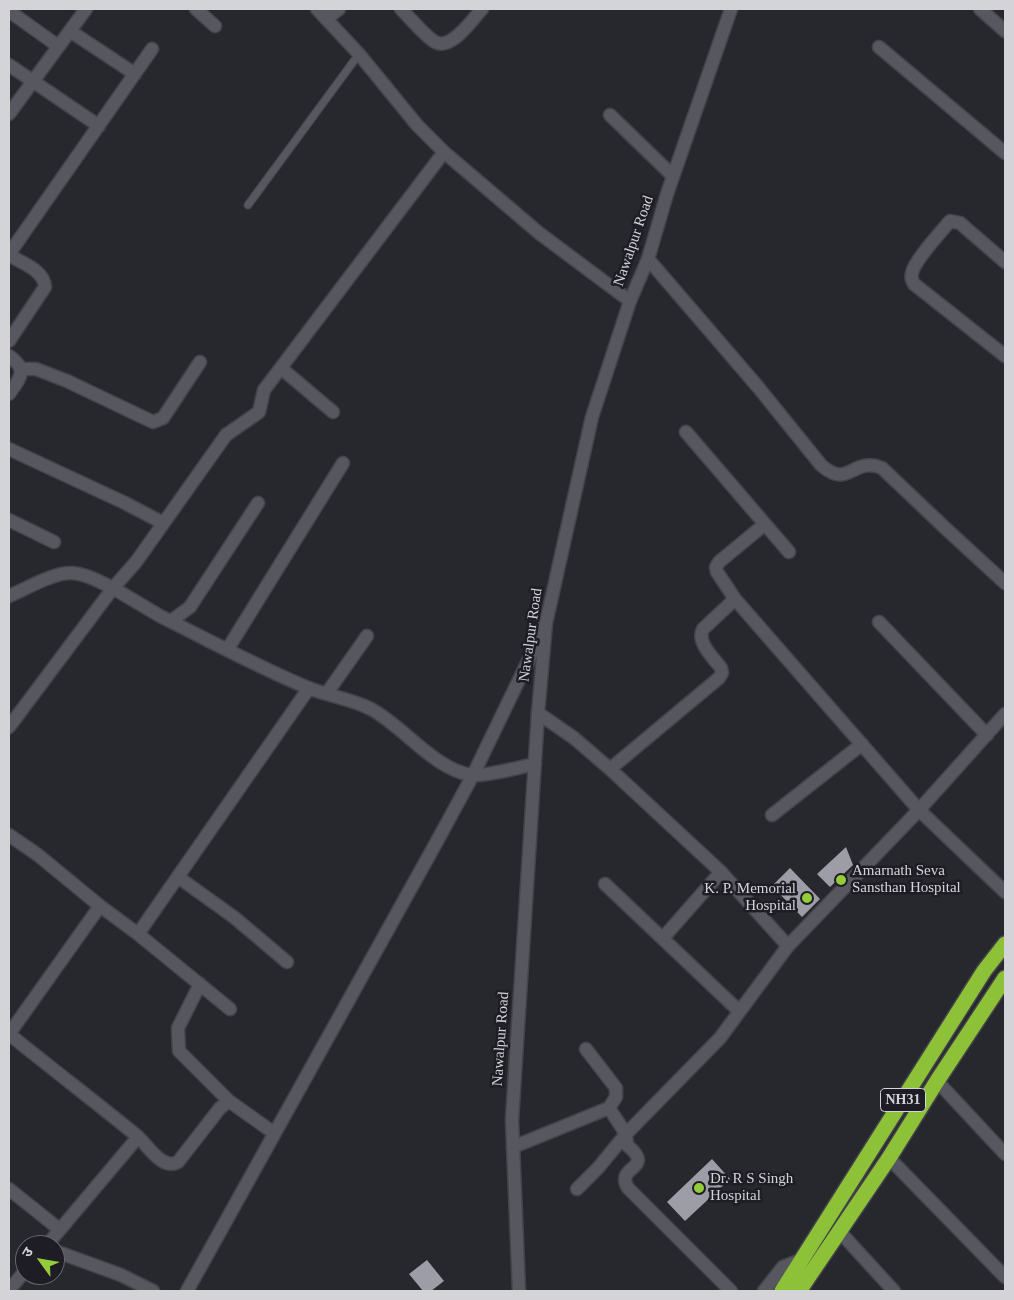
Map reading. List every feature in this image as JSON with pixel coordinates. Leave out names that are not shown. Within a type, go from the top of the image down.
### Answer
[{"type":"highway","name":"NH31","points":[[782,1291],[984,971],[1005,944]]},
{"type":"highway","name":"NH31","points":[[799,1291],[1004,983]]},
{"type":"street","points":[[9,114],[86,9]]},
{"type":"street","points":[[196,9],[214,26]]},
{"type":"street","points":[[317,9],[359,54],[417,124],[444,152],[539,233],[630,301]]},
{"type":"street","points":[[326,20],[339,9]]},
{"type":"street","points":[[401,9],[435,42],[445,44],[454,40],[482,9]]},
{"type":"street","name":"Nawalpur Road","points":[[519,1291],[512,1120],[534,764],[546,623],[592,417],[630,301],[648,259],[673,176],[731,9]]},
{"type":"street","points":[[980,9],[1005,31]]},
{"type":"street","points":[[9,11],[58,46]]},
{"type":"street","points":[[70,31],[135,74]]},
{"type":"street","points":[[880,47],[1005,153]]},
{"type":"street","points":[[9,341],[45,287],[41,274],[9,255],[152,49]]},
{"type":"street","points":[[9,65],[99,126]]},
{"type":"street","points":[[610,115],[673,176]]},
{"type":"street","points":[[9,725],[112,588],[136,562],[226,436],[259,412],[264,390],[444,152]]},
{"type":"street","points":[[1005,262],[960,222],[950,222],[919,259],[912,272],[912,280],[914,284],[1005,356]]},
{"type":"street","points":[[648,259],[758,387],[820,465],[831,474],[842,475],[864,465],[874,465],[882,468],[1005,583]]},
{"type":"street","points":[[9,356],[17,362],[21,369],[21,376],[9,394]]},
{"type":"street","points":[[21,369],[36,370],[67,381],[152,422],[163,418],[200,362]]},
{"type":"street","points":[[281,368],[333,412]]},
{"type":"street","points":[[686,432],[789,552]]},
{"type":"street","points":[[9,449],[132,506],[163,523]]},
{"type":"street","points":[[227,650],[343,463]]},
{"type":"street","points":[[171,621],[190,607],[258,503]]},
{"type":"street","points":[[9,520],[54,542]]},
{"type":"street","points":[[765,524],[720,562],[716,567],[716,572],[735,599],[919,810],[1005,892]]},
{"type":"street","points":[[9,596],[62,573],[84,575],[227,650],[309,688],[372,710],[458,771],[473,775],[534,764]]},
{"type":"street","points":[[610,769],[719,678],[722,673],[721,668],[701,639],[700,634],[703,628],[735,599]]},
{"type":"street","points":[[879,622],[987,735]]},
{"type":"street","points":[[187,1291],[432,852],[473,775],[546,623]]},
{"type":"street","points":[[327,693],[367,636]]},
{"type":"street","points":[[138,934],[309,688]]},
{"type":"street","points":[[538,713],[574,738],[610,769],[721,872],[788,946]]},
{"type":"street","points":[[577,1189],[598,1168],[626,1134],[720,1038],[788,946],[919,810],[1005,714]]},
{"type":"street","points":[[772,815],[862,744]]},
{"type":"street","points":[[9,835],[38,855],[230,1009]]},
{"type":"street","points":[[663,938],[721,872]]},
{"type":"street","points":[[178,877],[235,918],[288,962]]},
{"type":"street","points":[[605,884],[739,1011]]},
{"type":"street","points":[[100,906],[9,1034],[138,1137],[167,1164],[173,1165],[178,1162],[220,1108],[229,1101]]},
{"type":"street","points":[[200,984],[178,1028],[179,1051],[229,1101],[274,1133]]},
{"type":"street","points":[[513,1147],[609,1108],[616,1097],[616,1088],[586,1049]]},
{"type":"street","points":[[937,1081],[1005,1154]]},
{"type":"street","points":[[609,1108],[626,1134],[627,1145],[639,1158],[638,1163],[625,1175],[624,1183],[731,1291]]},
{"type":"street","points":[[55,1235],[138,1137]]},
{"type":"street","points":[[889,1158],[1005,1277]]},
{"type":"street","points":[[9,1189],[59,1230]]},
{"type":"street","points":[[840,1232],[894,1291]]},
{"type":"street","points":[[65,1255],[122,1275],[153,1291]]},
{"type":"street","points":[[764,1291],[783,1267],[803,1259]]},
{"type":"street","points":[[807,1291],[810,1275]]},
{"type":"lane","points":[[248,205],[359,54]]},
{"type":"building","points":[[846,847],[853,865],[830,887],[817,874]]},
{"type":"building","points":[[790,868],[820,899],[802,917],[772,886]]},
{"type":"building","points":[[712,1159],[730,1179],[685,1221],[667,1202]]},
{"type":"building","points":[[427,1260],[444,1281],[431,1291],[423,1291],[409,1274]]},
{"type":"place","name":"Amarnath Seva Sansthan Hospital","points":[[841,880]]},
{"type":"place","name":"K. P. Memorial Hospital","points":[[807,898]]},
{"type":"place","name":"Dr. R S Singh Hospital","points":[[699,1188]]}]
